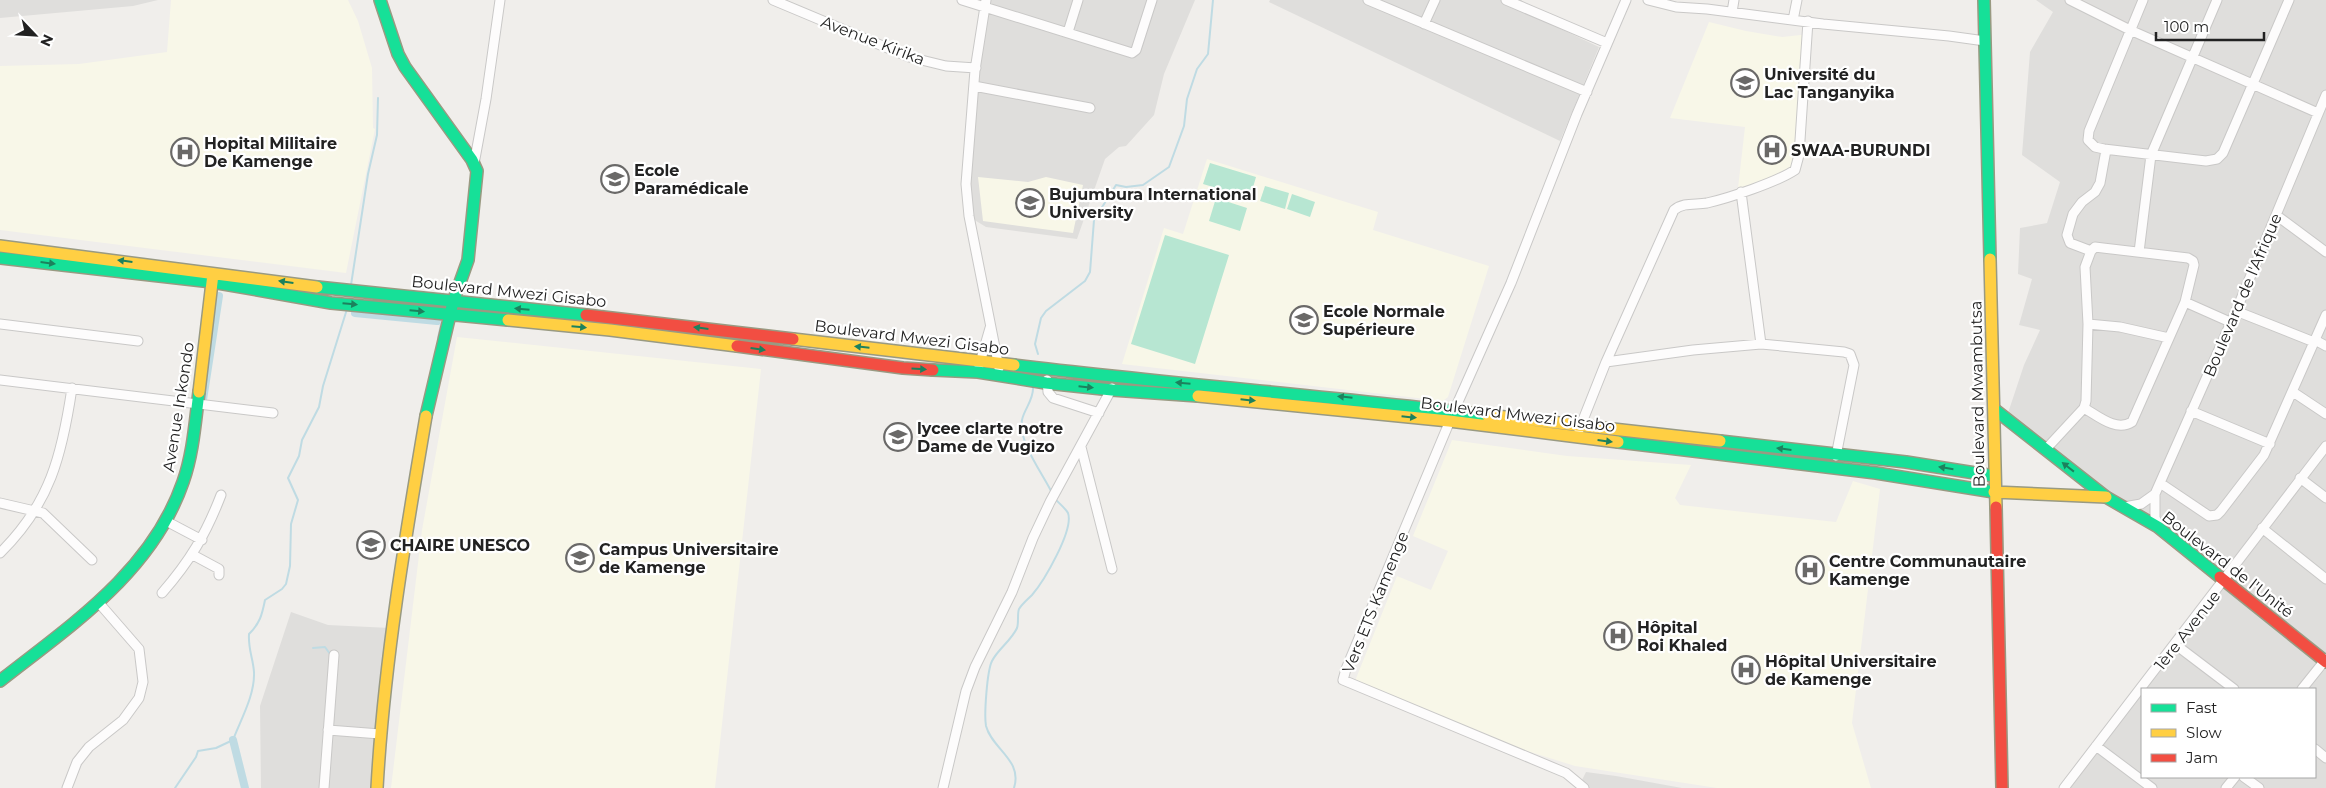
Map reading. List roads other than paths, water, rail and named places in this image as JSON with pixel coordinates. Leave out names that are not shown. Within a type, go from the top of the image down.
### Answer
[{"type":"main road","points":[[377,788],[380,734],[398,578],[429,398],[453,302],[468,260],[477,172],[474,164],[405,67],[398,54],[380,0]]},
{"type":"main road","name":"Boulevard Mwambutsa","points":[[1984,0],[2002,788]]},
{"type":"main road","name":"Boulevard Mwezi Gisabo","points":[[0,246],[95,263],[212,277],[742,333],[1112,377],[1347,398],[1452,416],[1579,432],[1698,452],[1876,473],[1994,492]]},
{"type":"main road","name":"Boulevard Mwezi Gisabo","points":[[0,258],[95,263]]},
{"type":"main road","name":"Boulevard Mwezi Gisabo","points":[[212,277],[331,303],[610,330],[903,368],[978,372],[1112,390],[1452,416]]},
{"type":"main road","name":"Avenue Inkondo","points":[[0,681],[99,603],[123,580],[142,557],[166,521],[176,501],[187,469],[197,404],[212,277]]},
{"type":"main road","points":[[314,300],[317,287]]},
{"type":"main road","points":[[739,346],[742,333]]},
{"type":"main road","name":"Boulevard de l'Unité","points":[[1994,409],[2106,497],[2158,528],[2325,661]]},
{"type":"main road","name":"Boulevard Mwezi Gisabo","points":[[1579,432],[1698,439],[1836,456],[1906,462],[1994,476]]},
{"type":"main road","points":[[1698,439],[1698,452]]},
{"type":"main road","name":"Boulevard de l'Unité","points":[[1994,492],[2106,497]]},
{"type":"street","points":[[474,164],[500,0]]},
{"type":"street","name":"Avenue Kirika","points":[[773,0],[910,57],[946,66],[976,68]]},
{"type":"street","points":[[962,0],[985,3],[1133,53],[1136,50],[1152,0]]},
{"type":"street","points":[[1068,32],[1078,0]]},
{"type":"street","points":[[1368,0],[1587,92]]},
{"type":"street","points":[[1424,24],[1434,0]]},
{"type":"street","points":[[1506,0],[1525,4],[1606,43]]},
{"type":"street","points":[[1452,416],[1511,283],[1606,43],[1626,0]]},
{"type":"street","points":[[1648,0],[1660,1],[1676,7],[1949,36],[1985,42]]},
{"type":"street","points":[[1732,12],[1734,0]]},
{"type":"street","points":[[1793,20],[1797,0]]},
{"type":"street","points":[[2070,0],[2076,5],[2130,30],[2318,112]]},
{"type":"street","points":[[2143,0],[2089,132],[2088,140],[2095,147],[2106,150],[2206,161],[2217,158],[2223,152],[2289,0]]},
{"type":"street","points":[[2139,252],[2151,155],[2217,0]]},
{"type":"street","points":[[985,3],[974,86],[966,184],[969,216],[986,298],[990,328],[999,363],[998,375]]},
{"type":"street","points":[[1579,432],[1606,362],[1674,210],[1679,206],[1706,203],[1741,192],[1795,170],[1799,155],[1808,22]]},
{"type":"street","points":[[974,86],[1090,108]]},
{"type":"street","name":"Boulevard de l'Afrique","points":[[2158,528],[2155,518],[2155,494],[2236,311],[2326,95]]},
{"type":"street","points":[[2090,251],[2070,243],[2067,235],[2077,207],[2096,192],[2100,183],[2106,150]]},
{"type":"street","points":[[1741,192],[1761,344]]},
{"type":"street","points":[[2276,215],[2326,252]]},
{"type":"street","points":[[2046,449],[2084,408],[2087,395],[2088,324],[2085,267],[2090,251],[2095,247],[2188,258],[2193,261],[2194,265],[2184,302],[2132,422],[2127,426],[2111,424],[2084,408]]},
{"type":"street","points":[[2184,302],[2230,322]]},
{"type":"street","points":[[2236,311],[2326,346]]},
{"type":"street","points":[[2160,483],[2208,516],[2216,515],[2258,464],[2270,444],[2326,315]]},
{"type":"street","points":[[0,324],[138,341]]},
{"type":"street","points":[[2088,324],[2120,327],[2169,338]]},
{"type":"street","points":[[978,372],[979,360],[990,328]]},
{"type":"street","points":[[1606,362],[1693,350],[1761,344],[1850,354],[1854,365],[1836,456]]},
{"type":"street","points":[[1044,369],[1042,382],[1053,398],[1099,413]]},
{"type":"street","points":[[943,788],[966,691],[975,667],[1012,592],[1039,525],[1112,390],[1112,377]]},
{"type":"street","points":[[0,380],[273,413]]},
{"type":"street","points":[[0,553],[35,511],[61,452],[72,388]]},
{"type":"street","points":[[2293,392],[2326,414]]},
{"type":"street","points":[[2191,411],[2270,444]]},
{"type":"street","name":"Vers ETS Kamenge","points":[[1452,416],[1343,680],[1566,773],[1582,787]]},
{"type":"street","name":"1ère Avenue","points":[[2145,688],[2262,528],[2326,446]]},
{"type":"street","points":[[1081,447],[1112,569]]},
{"type":"street","points":[[2300,478],[2326,498]]},
{"type":"street","points":[[2124,507],[2141,504],[2155,494]]},
{"type":"street","points":[[162,593],[193,555],[202,540],[221,495]]},
{"type":"street","points":[[0,503],[35,511],[52,520],[92,560]]},
{"type":"street","points":[[166,521],[202,540]]},
{"type":"street","points":[[2262,528],[2326,580]]},
{"type":"street","points":[[193,555],[219,569],[219,575]]},
{"type":"street","points":[[67,788],[77,762],[89,747],[123,720],[139,698],[143,682],[139,649],[99,603]]},
{"type":"street","points":[[2176,645],[2233,688]]},
{"type":"street","points":[[324,788],[334,655]]},
{"type":"street","points":[[2303,688],[2325,661]]},
{"type":"street","name":"1ère Avenue","points":[[2064,788],[2096,746],[2139,697]]},
{"type":"street","points":[[328,730],[380,734]]},
{"type":"street","points":[[2096,746],[2152,788]]},
{"type":"street","points":[[2316,750],[2326,758]]},
{"type":"street","points":[[2226,788],[2234,778]]},
{"type":"street","points":[[2245,778],[2259,788]]},
{"type":"waterway","points":[[1038,354],[1035,344],[1041,318],[1046,311],[1085,281],[1090,272],[1094,220],[1116,185],[1126,187],[1143,185],[1169,167],[1184,126],[1187,99],[1197,69],[1208,54],[1213,0]]},
{"type":"waterway","points":[[351,285],[368,174],[377,135],[378,98]]},
{"type":"waterway","points":[[203,400],[219,296]]},
{"type":"waterway","points":[[175,788],[198,751],[216,748],[233,740],[247,707],[254,681],[249,634],[260,618],[265,600],[282,589],[286,584],[290,566],[291,524],[298,500],[288,478],[299,456],[302,440],[319,407],[323,386],[347,309]]},
{"type":"waterway","points":[[355,313],[437,321]]},
{"type":"waterway","points":[[438,338],[441,324]]},
{"type":"waterway","points":[[1033,387],[1032,396],[1023,416],[1022,429],[1027,448],[1052,493]]},
{"type":"waterway","points":[[1014,788],[1016,778],[1011,762],[989,734],[986,726],[986,703],[990,666],[1017,628],[1019,609],[1044,579],[1067,531],[1068,513],[1055,499]]},
{"type":"waterway","points":[[313,648],[325,647],[330,654]]},
{"type":"waterway","points":[[233,740],[245,788]]},
{"type":"place","name":"Université du Lac Tanganyika","points":[[1745,83]]},
{"type":"place","name":"SWAA-BURUNDI","points":[[1772,150]]},
{"type":"place","name":"Hopital Militaire De Kamenge","points":[[185,152]]},
{"type":"place","name":"Ecole Paramédicale","points":[[615,179]]},
{"type":"place","name":"Bujumbura International University","points":[[1030,203]]},
{"type":"place","name":"Ecole Normale Supérieure","points":[[1304,320]]},
{"type":"place","name":"lycee clarte notre Dame de Vugizo","points":[[898,437]]},
{"type":"place","name":"CHAIRE UNESCO","points":[[371,545]]},
{"type":"place","name":"Campus Universitaire de Kamenge","points":[[580,558]]},
{"type":"place","name":"Centre Communautaire Kamenge","points":[[1810,570]]},
{"type":"place","name":"Hôpital Roi Khaled","points":[[1618,636]]},
{"type":"place","name":"Hôpital Universitaire de Kamenge","points":[[1746,670]]}]
